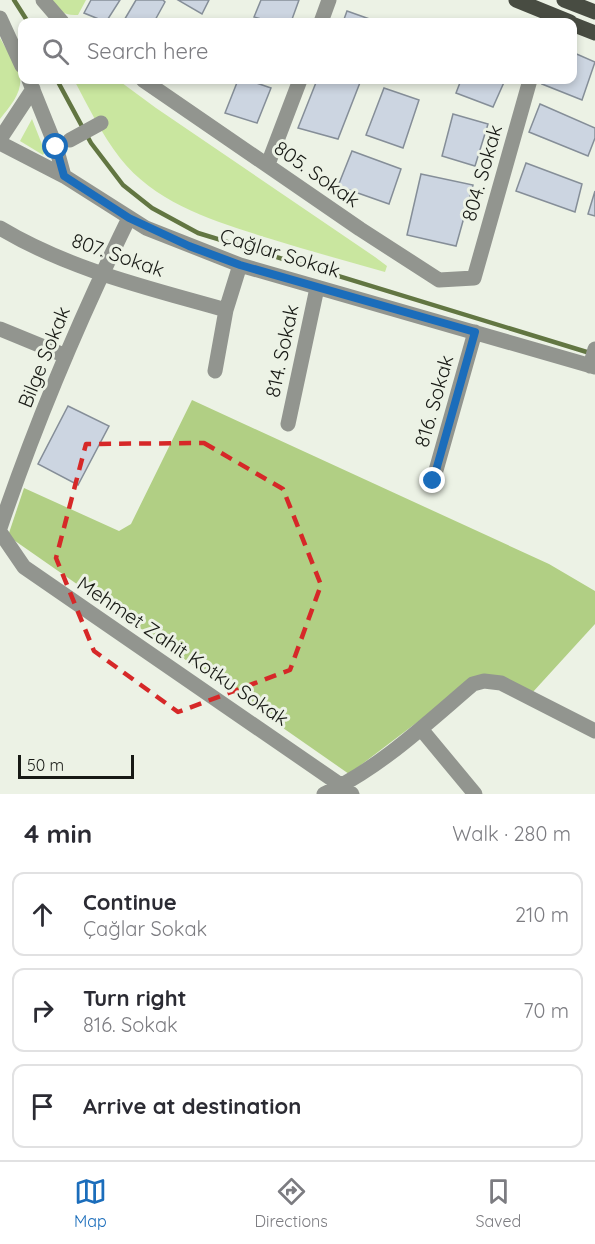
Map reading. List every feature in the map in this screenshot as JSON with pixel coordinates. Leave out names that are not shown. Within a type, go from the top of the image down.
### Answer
[{"type":"main road","points":[[516,0],[548,18]]},
{"type":"main road","points":[[564,0],[595,12]]},
{"type":"main road","points":[[577,26],[595,33]]},
{"type":"street","points":[[43,0],[59,18]]},
{"type":"street","points":[[322,18],[329,0]]},
{"type":"street","points":[[0,18],[18,57]]},
{"type":"street","points":[[0,141],[31,84]]},
{"type":"street","points":[[31,84],[56,147],[64,176]]},
{"type":"street","name":"805. Sokak","points":[[149,84],[360,229],[439,280],[474,278]]},
{"type":"street","points":[[268,164],[298,84]]},
{"type":"street","name":"804. Sokak","points":[[474,278],[529,84]]},
{"type":"street","points":[[70,140],[101,123]]},
{"type":"street","name":"Çağlar Sokak","points":[[0,141],[64,176],[129,218],[182,243],[240,265],[592,366]]},
{"type":"street","name":"Bilge Sokak","points":[[2,525],[66,356],[129,218]]},
{"type":"street","name":"807. Sokak","points":[[0,228],[20,240],[101,275],[226,310]]},
{"type":"street","points":[[215,371],[226,310],[240,265]]},
{"type":"street","name":"814. Sokak","points":[[288,424],[317,288]]},
{"type":"street","points":[[0,329],[66,356]]},
{"type":"street","name":"816. Sokak","points":[[433,481],[475,332]]},
{"type":"street","points":[[592,366],[595,349]]},
{"type":"street","name":"Mehmet Zahit Kotku Sokak","points":[[2,525],[24,567],[347,790]]},
{"type":"street","points":[[324,794],[347,790],[360,775],[421,729],[473,684],[484,681],[501,683],[595,731]]},
{"type":"street","points":[[421,729],[475,794]]},
{"type":"highlighted area","points":[[204,443],[283,489],[321,585],[290,670],[178,712],[94,651],[56,558],[86,444]]},
{"type":"green space","points":[[49,0],[86,0],[78,15],[73,15],[61,12]]},
{"type":"green space","points":[[0,38],[18,70],[20,87],[0,119]]},
{"type":"green space","points":[[76,84],[123,84],[375,257],[387,266],[385,272],[230,226],[189,210],[152,188],[135,174],[113,149]]},
{"type":"green space","points":[[32,119],[45,152],[43,155],[20,141]]},
{"type":"green space","points":[[192,400],[549,564],[595,591],[595,624],[532,693],[478,676],[349,774],[8,536],[24,488],[119,531],[131,524]]},
{"type":"building","points":[[91,0],[120,0],[109,18],[96,18],[84,13]]},
{"type":"building","points":[[136,0],[163,0],[165,2],[156,18],[125,18]]},
{"type":"building","points":[[178,0],[209,0],[202,14]]},
{"type":"building","points":[[261,0],[299,0],[292,18],[254,17]]},
{"type":"building","points":[[347,11],[367,18],[344,18]]},
{"type":"building","points":[[577,54],[595,62],[582,100],[542,84],[577,84]]},
{"type":"building","points":[[236,84],[260,84],[271,88],[257,123],[225,113]]},
{"type":"building","points":[[315,84],[359,84],[338,139],[298,128]]},
{"type":"building","points":[[459,84],[503,84],[493,107],[456,93]]},
{"type":"building","points":[[384,88],[419,100],[403,148],[366,135]]},
{"type":"building","points":[[540,104],[595,128],[595,138],[588,156],[529,132]]},
{"type":"building","points":[[453,114],[488,124],[475,166],[442,156]]},
{"type":"building","points":[[352,151],[401,169],[389,204],[338,186]]},
{"type":"building","points":[[526,163],[582,184],[575,212],[516,191]]},
{"type":"building","points":[[421,174],[473,185],[456,246],[407,235]]},
{"type":"building","points":[[595,191],[595,216],[588,214]]},
{"type":"building","points":[[68,406],[109,426],[78,485],[38,464]]},
{"type":"waterway","points":[[14,0],[25,18]]},
{"type":"waterway","points":[[59,84],[91,143],[123,185],[152,208],[198,233],[590,353]]},
{"type":"route","points":[[56,147],[64,176],[146,228],[240,265],[475,332],[433,481]]}]
